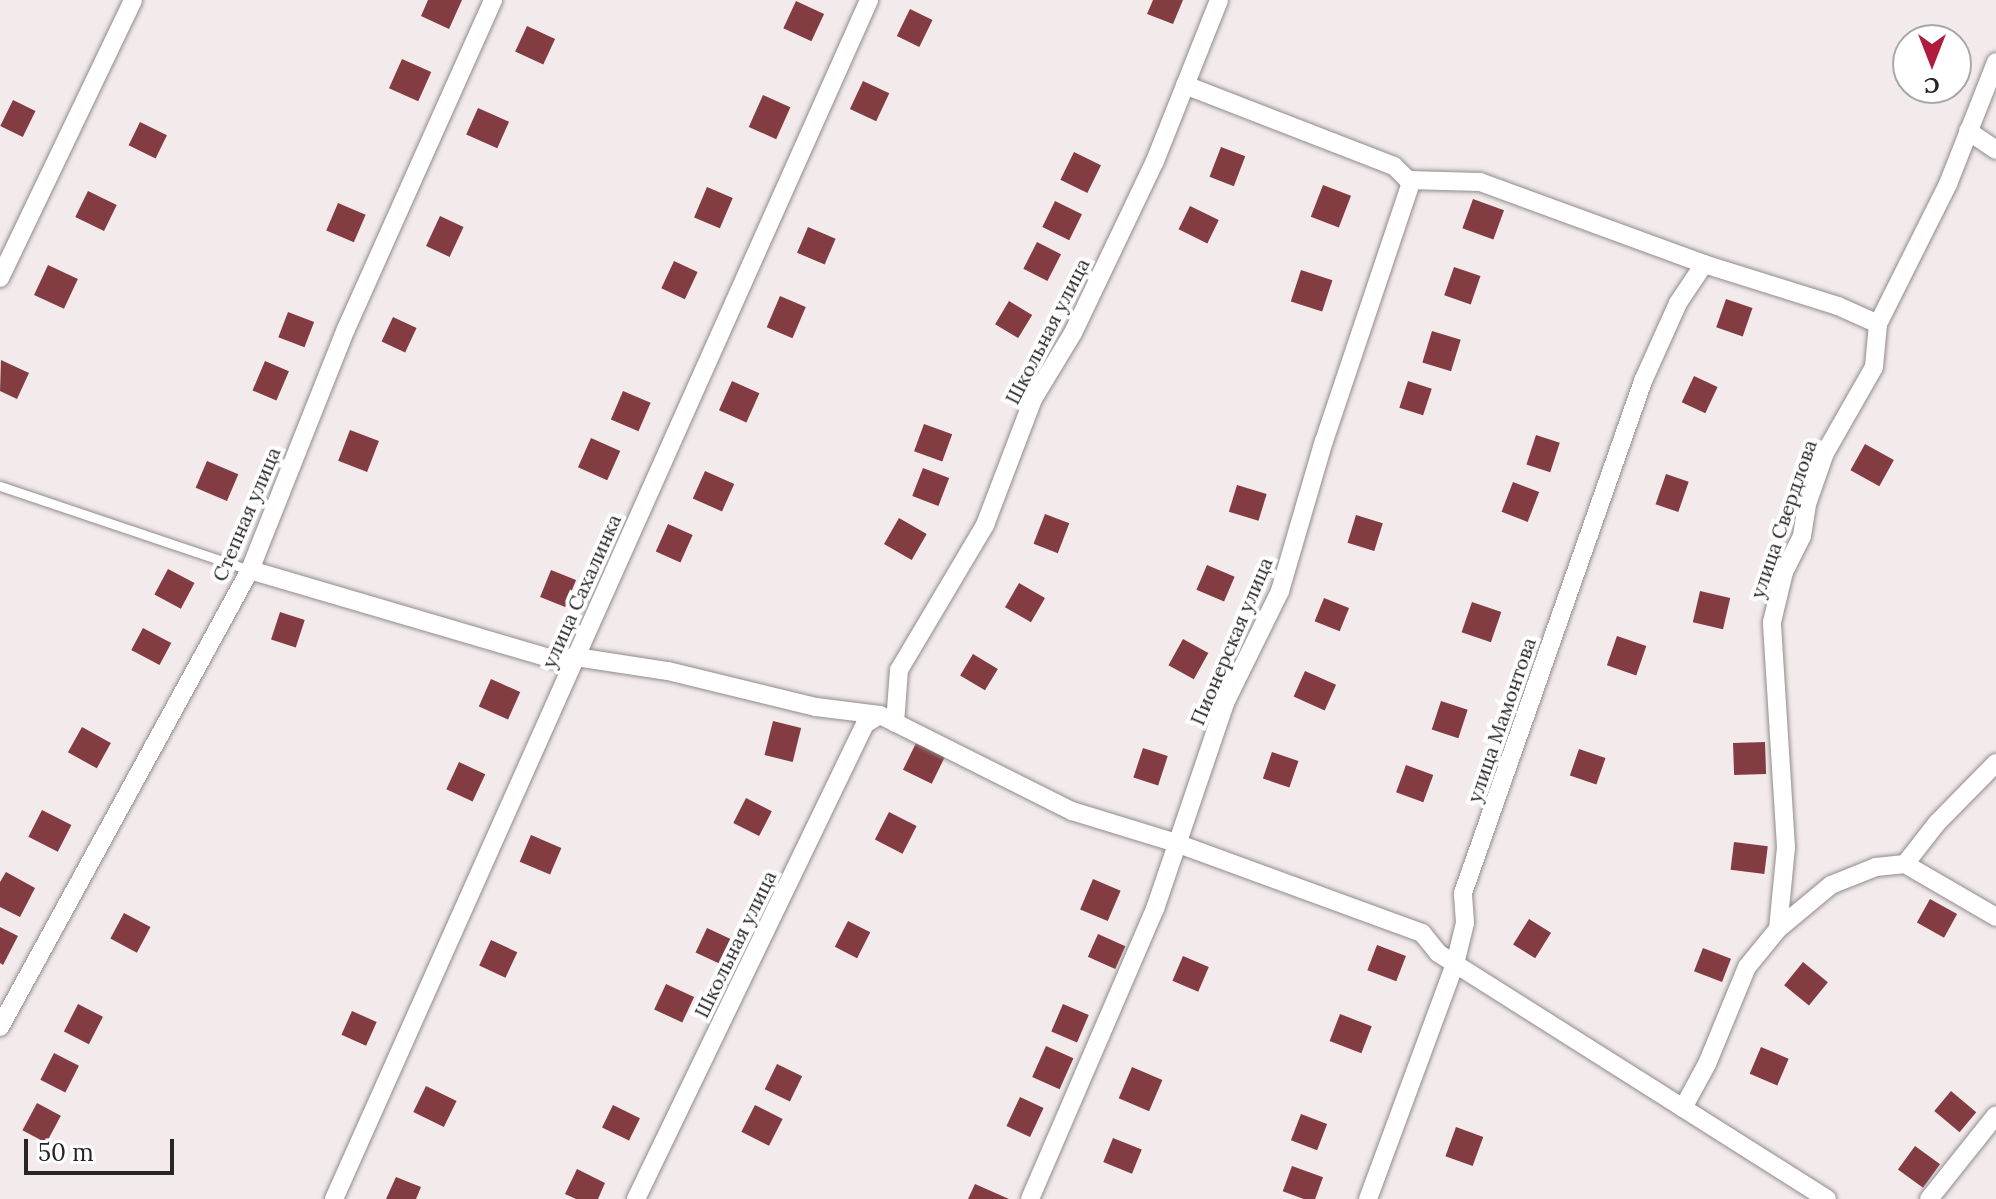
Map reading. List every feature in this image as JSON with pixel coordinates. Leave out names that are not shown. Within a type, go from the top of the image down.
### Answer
[{"type":"street","points":[[0,278],[133,0]]},
{"type":"street","name":"Степная улица","points":[[0,1027],[250,570],[346,329],[493,0]]},
{"type":"street","name":"улица Сахалинка","points":[[334,1199],[869,0]]},
{"type":"street","name":"Школьная улица","points":[[636,1199],[865,724],[888,719],[899,670],[985,525],[1033,399],[1073,333],[1155,161],[1219,0]]},
{"type":"street","name":"улица Свердлова","points":[[1778,929],[1786,847],[1772,622],[1784,572],[1802,536],[1807,504],[1825,453],[1874,367],[1878,324],[1948,184],[1996,62]]},
{"type":"street","points":[[1185,85],[1394,166],[1412,180],[1480,182],[1704,264],[1838,306],[1878,324]]},
{"type":"street","points":[[1968,131],[1996,150]]},
{"type":"street","name":"Пионерская улица","points":[[1030,1199],[1155,909],[1176,843],[1186,827],[1225,703],[1280,591],[1324,441],[1412,180]]},
{"type":"street","name":"улица Мамонтова","points":[[1368,1199],[1455,964],[1465,923],[1463,893],[1643,381],[1678,303],[1704,264]]},
{"type":"street","points":[[250,570],[552,659],[576,657],[668,671],[816,707],[888,719],[1072,811],[1176,843],[1422,933],[1438,953],[1683,1108],[1798,1192],[1827,1199]]},
{"type":"street","points":[[1905,864],[1937,823],[1996,763]]},
{"type":"street","points":[[1683,1108],[1707,1064],[1747,967],[1778,929],[1831,885],[1876,867],[1905,864],[1996,917]]},
{"type":"street","points":[[1929,1199],[1996,1115]]},
{"type":"lane","points":[[0,486],[250,570]]},
{"type":"building","points":[[428,0],[462,0],[449,29],[421,16]]},
{"type":"building","points":[[1153,0],[1183,0],[1173,24],[1147,14]]},
{"type":"building","points":[[796,1],[824,14],[811,41],[783,28]]},
{"type":"building","points":[[910,9],[932,20],[919,47],[897,36]]},
{"type":"building","points":[[527,26],[555,39],[543,64],[515,51]]},
{"type":"building","points":[[402,59],[431,72],[418,101],[389,88]]},
{"type":"building","points":[[863,81],[889,93],[876,121],[850,109]]},
{"type":"building","points":[[763,95],[790,107],[776,139],[749,127]]},
{"type":"building","points":[[13,100],[35,111],[23,137],[0,126]]},
{"type":"building","points":[[478,108],[509,122],[497,148],[466,134]]},
{"type":"building","points":[[140,122],[167,135],[156,159],[129,145]]},
{"type":"building","points":[[1221,147],[1245,156],[1234,186],[1210,177]]},
{"type":"building","points":[[1074,152],[1101,165],[1087,193],[1060,180]]},
{"type":"building","points":[[1323,185],[1351,196],[1339,227],[1311,217]]},
{"type":"building","points":[[707,187],[733,198],[720,228],[694,217]]},
{"type":"building","points":[[88,191],[117,205],[104,231],[75,217]]},
{"type":"building","points":[[1473,199],[1504,210],[1493,239],[1462,228]]},
{"type":"building","points":[[1055,201],[1082,214],[1069,240],[1042,227]]},
{"type":"building","points":[[338,203],[366,215],[354,242],[326,231]]},
{"type":"building","points":[[1190,206],[1219,220],[1207,243],[1179,229]]},
{"type":"building","points":[[440,216],[464,227],[450,257],[426,246]]},
{"type":"building","points":[[808,227],[836,239],[825,264],[797,253]]},
{"type":"building","points":[[1037,242],[1061,254],[1047,281],[1023,269]]},
{"type":"building","points":[[674,261],[698,272],[685,299],[661,288]]},
{"type":"building","points":[[48,265],[78,279],[64,309],[34,295]]},
{"type":"building","points":[[1454,267],[1480,276],[1471,304],[1444,295]]},
{"type":"building","points":[[1301,270],[1332,280],[1322,312],[1291,301]]},
{"type":"building","points":[[780,296],[806,307],[792,338],[767,327]]},
{"type":"building","points":[[1726,299],[1752,308],[1743,336],[1716,327]]},
{"type":"building","points":[[1009,301],[1032,315],[1018,338],[995,324]]},
{"type":"building","points":[[288,312],[314,322],[304,347],[278,337]]},
{"type":"building","points":[[393,317],[417,328],[405,352],[382,341]]},
{"type":"building","points":[[1432,331],[1461,340],[1451,371],[1422,363]]},
{"type":"building","points":[[1,360],[29,373],[17,399],[0,391]]},
{"type":"building","points":[[265,361],[289,371],[276,401],[252,390]]},
{"type":"building","points":[[1694,376],[1718,387],[1705,413],[1682,402]]},
{"type":"building","points":[[732,381],[759,393],[746,422],[719,410]]},
{"type":"building","points":[[1408,381],[1432,389],[1423,415],[1399,408]]},
{"type":"building","points":[[623,391],[651,403],[639,431],[611,420]]},
{"type":"building","points":[[924,424],[952,434],[942,462],[914,451]]},
{"type":"building","points":[[350,430],[379,441],[367,472],[338,461]]},
{"type":"building","points":[[1536,435],[1560,443],[1550,472],[1526,464]]},
{"type":"building","points":[[591,438],[620,451],[607,480],[578,467]]},
{"type":"building","points":[[1865,444],[1894,460],[1879,486],[1850,470]]},
{"type":"building","points":[[207,461],[238,474],[227,501],[196,488]]},
{"type":"building","points":[[923,468],[949,478],[938,506],[912,496]]},
{"type":"building","points":[[705,471],[734,484],[722,511],[693,498]]},
{"type":"building","points":[[1666,474],[1689,482],[1678,512],[1656,504]]},
{"type":"building","points":[[1513,482],[1539,492],[1528,522],[1502,512]]},
{"type":"building","points":[[1237,485],[1267,494],[1258,521],[1229,512]]},
{"type":"building","points":[[1045,514],[1069,523],[1058,553],[1034,544]]},
{"type":"building","points":[[1356,515],[1383,523],[1374,551],[1348,543]]},
{"type":"building","points":[[899,518],[927,534],[912,560],[884,544]]},
{"type":"building","points":[[668,524],[693,535],[680,562],[656,551]]},
{"type":"building","points":[[1207,565],[1235,577],[1224,602],[1196,590]]},
{"type":"building","points":[[168,569],[194,583],[181,609],[154,595]]},
{"type":"building","points":[[551,570],[576,580],[565,607],[540,597]]},
{"type":"building","points":[[1019,583],[1045,598],[1031,622],[1005,607]]},
{"type":"building","points":[[1700,591],[1730,598],[1723,629],[1693,622]]},
{"type":"building","points":[[1324,598],[1349,608],[1340,631],[1315,621]]},
{"type":"building","points":[[1472,602],[1501,612],[1491,642],[1462,632]]},
{"type":"building","points":[[280,612],[305,620],[296,648],[271,640]]},
{"type":"building","points":[[143,628],[171,643],[160,665],[131,650]]},
{"type":"building","points":[[1617,636],[1646,646],[1636,675],[1607,665]]},
{"type":"building","points":[[1183,639],[1208,653],[1194,679],[1168,665]]},
{"type":"building","points":[[973,654],[998,669],[985,690],[960,675]]},
{"type":"building","points":[[1305,671],[1336,685],[1325,710],[1294,697]]},
{"type":"building","points":[[491,679],[520,692],[508,719],[479,706]]},
{"type":"building","points":[[1441,701],[1468,710],[1458,738],[1432,730]]},
{"type":"building","points":[[773,721],[801,728],[793,762],[765,755]]},
{"type":"building","points":[[82,727],[111,743],[97,768],[68,752]]},
{"type":"building","points":[[917,741],[946,755],[932,784],[903,770]]},
{"type":"building","points":[[1765,742],[1766,774],[1734,775],[1733,743]]},
{"type":"building","points":[[1143,748],[1168,756],[1158,786],[1133,777]]},
{"type":"building","points":[[1579,749],[1605,758],[1596,785],[1570,775]]},
{"type":"building","points":[[1272,752],[1298,761],[1289,788],[1263,778]]},
{"type":"building","points":[[459,762],[485,774],[473,801],[446,789]]},
{"type":"building","points":[[1406,765],[1433,775],[1423,802],[1396,792]]},
{"type":"building","points":[[746,798],[772,811],[759,836],[733,823]]},
{"type":"building","points":[[42,810],[71,825],[58,852],[28,837]]},
{"type":"building","points":[[889,812],[917,826],[903,854],[875,840]]},
{"type":"building","points":[[531,835],[561,848],[550,875],[520,862]]},
{"type":"building","points":[[1734,842],[1768,846],[1764,874],[1731,870]]},
{"type":"building","points":[[6,872],[35,888],[20,917],[0,907],[0,882]]},
{"type":"building","points":[[1093,879],[1121,891],[1108,921],[1080,909]]},
{"type":"building","points":[[1930,899],[1957,914],[1944,938],[1917,923]]},
{"type":"building","points":[[124,913],[150,927],[137,953],[110,939]]},
{"type":"building","points":[[1529,919],[1551,933],[1535,958],[1513,944]]},
{"type":"building","points":[[848,921],[870,932],[857,958],[835,947]]},
{"type":"building","points":[[0,927],[18,936],[3,965],[0,963]]},
{"type":"building","points":[[707,928],[731,939],[719,963],[696,952]]},
{"type":"building","points":[[1098,934],[1125,946],[1115,969],[1088,957]]},
{"type":"building","points":[[491,940],[517,952],[505,978],[479,965]]},
{"type":"building","points":[[1377,945],[1406,956],[1396,981],[1367,970]]},
{"type":"building","points":[[1703,948],[1731,959],[1722,982],[1694,971]]},
{"type":"building","points":[[1183,956],[1209,967],[1198,992],[1172,981]]},
{"type":"building","points":[[1803,962],[1828,982],[1809,1005],[1784,985]]},
{"type":"building","points":[[666,984],[694,997],[682,1022],[654,1009]]},
{"type":"building","points":[[78,1004],[103,1017],[89,1044],[64,1032]]},
{"type":"building","points":[[1063,1004],[1089,1015],[1077,1043],[1051,1032]]},
{"type":"building","points":[[352,1011],[377,1022],[366,1046],[341,1035]]},
{"type":"building","points":[[1340,1014],[1372,1026],[1361,1053],[1330,1041]]},
{"type":"building","points":[[1046,1046],[1073,1058],[1060,1089],[1032,1077]]},
{"type":"building","points":[[1761,1047],[1789,1059],[1777,1085],[1750,1074]]},
{"type":"building","points":[[54,1053],[79,1066],[65,1092],[40,1080]]},
{"type":"building","points":[[777,1064],[802,1076],[790,1101],[765,1089]]},
{"type":"building","points":[[1132,1067],[1162,1080],[1149,1111],[1119,1098]]},
{"type":"building","points":[[426,1086],[457,1101],[444,1127],[413,1112]]},
{"type":"building","points":[[1951,1091],[1976,1112],[1960,1132],[1934,1111]]},
{"type":"building","points":[[1020,1097],[1044,1108],[1030,1137],[1006,1126]]},
{"type":"building","points":[[37,1103],[61,1116],[46,1143],[22,1130]]},
{"type":"building","points":[[613,1105],[640,1118],[629,1141],[602,1127]]},
{"type":"building","points":[[755,1105],[783,1119],[769,1146],[741,1132]]},
{"type":"building","points":[[1301,1114],[1327,1124],[1317,1150],[1291,1140]]},
{"type":"building","points":[[1456,1127],[1483,1137],[1473,1166],[1445,1156]]},
{"type":"building","points":[[1113,1138],[1142,1150],[1132,1174],[1103,1162]]},
{"type":"building","points":[[1915,1146],[1940,1164],[1923,1188],[1898,1169]]},
{"type":"building","points":[[1292,1166],[1323,1177],[1315,1199],[1304,1199],[1283,1191]]},
{"type":"building","points":[[577,1169],[605,1183],[598,1199],[576,1199],[565,1194]]},
{"type":"building","points":[[396,1177],[421,1187],[416,1199],[386,1199]]},
{"type":"building","points":[[975,1184],[1009,1199],[968,1199]]}]
